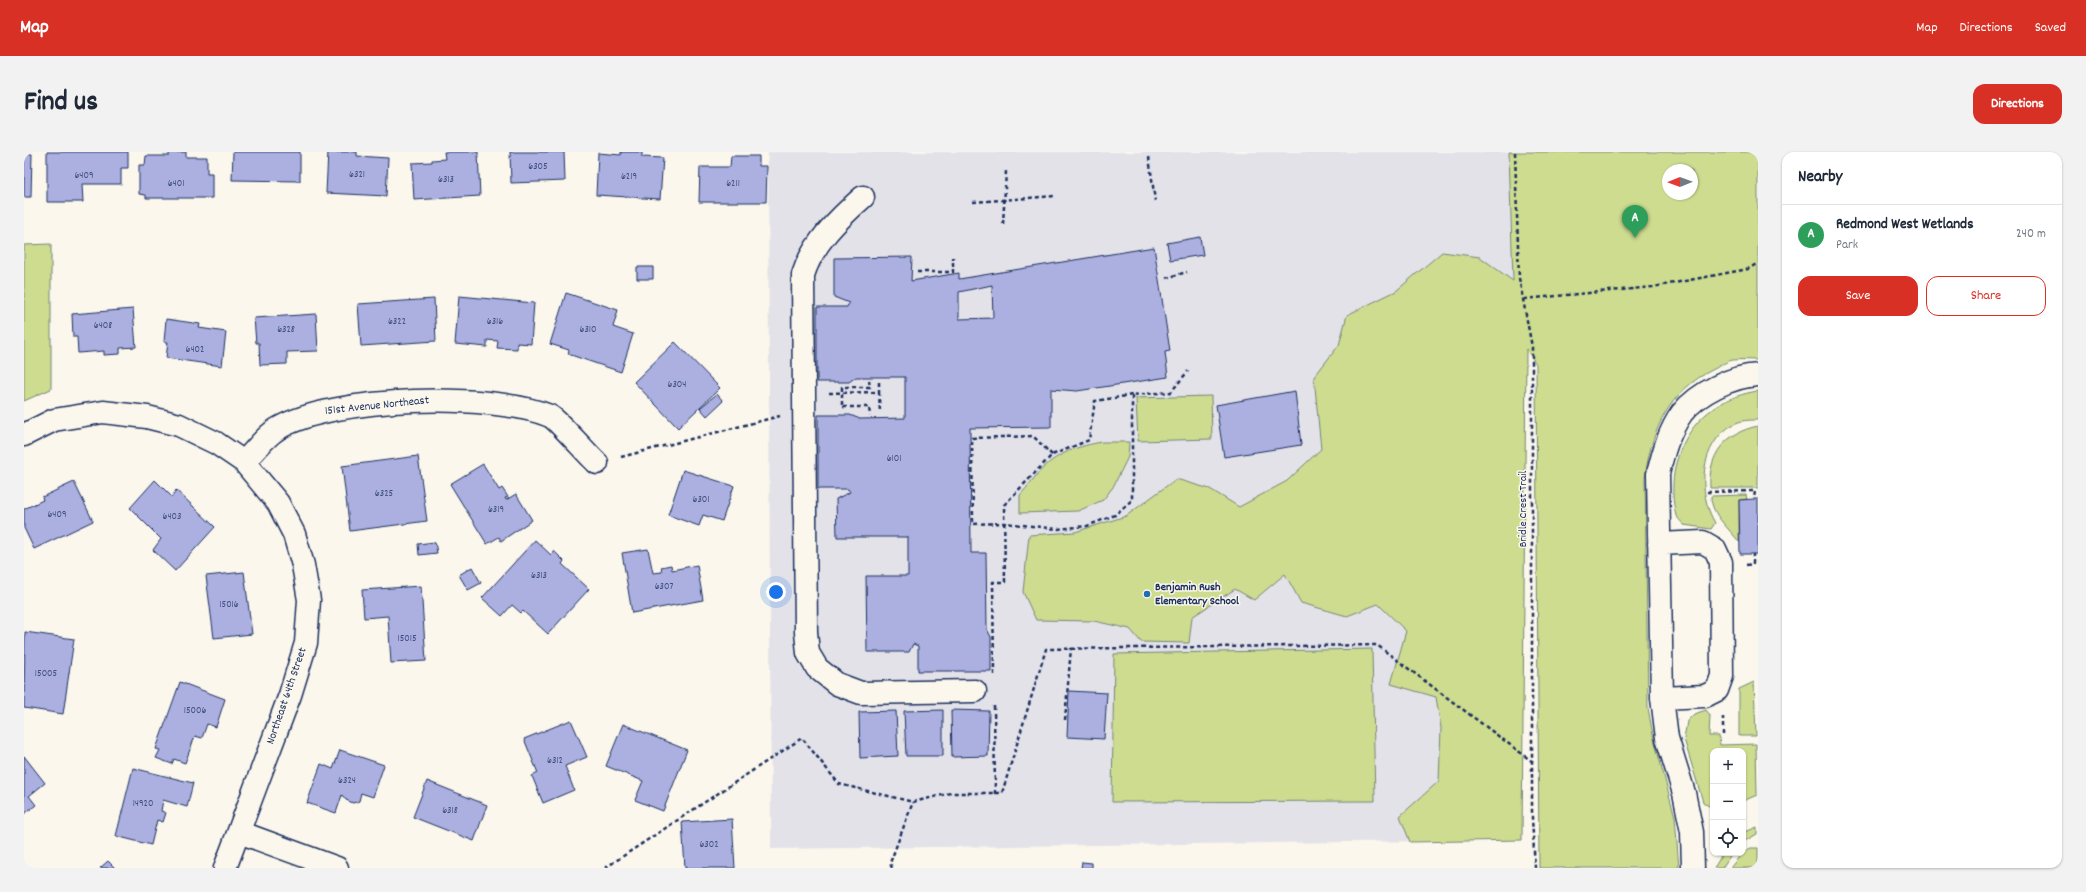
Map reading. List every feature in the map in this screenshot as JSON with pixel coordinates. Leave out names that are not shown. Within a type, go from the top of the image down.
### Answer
[{"type":"street","points":[[863,197],[848,210],[824,237],[807,262],[802,275],[806,632],[808,653],[817,668],[837,684],[861,693],[975,691]]},
{"type":"street","points":[[1693,868],[1692,832],[1684,793],[1667,738],[1662,698],[1658,474],[1665,446],[1683,413],[1706,393],[1727,382],[1758,375]]},
{"type":"street","name":"151st Avenue Northeast","points":[[244,462],[278,428],[325,410],[418,400],[463,401],[513,407],[551,417],[597,463]]},
{"type":"street","points":[[24,435],[54,420],[103,412],[147,417],[180,425],[216,443],[244,462]]},
{"type":"street","name":"Northeast 64th Street","points":[[225,868],[240,832],[290,695],[306,643],[309,600],[303,565],[294,534],[278,503],[244,462]]},
{"type":"street","points":[[1659,544],[1703,542],[1715,549],[1721,562],[1722,676],[1717,690],[1705,696],[1662,698]]},
{"type":"street","points":[[240,832],[337,868]]},
{"type":"path","name":"Bridle Crest Trail","points":[[1515,152],[1519,278],[1532,346],[1532,818],[1535,868]]},
{"type":"path","points":[[1149,157],[1155,201]]},
{"type":"path","points":[[1003,224],[1006,200],[1006,172]]},
{"type":"path","points":[[973,202],[1055,196]]},
{"type":"path","points":[[917,272],[953,272],[953,257]]},
{"type":"path","points":[[1524,299],[1653,287],[1748,269],[1758,263]]},
{"type":"path","points":[[1166,278],[1187,272]]},
{"type":"path","points":[[1005,582],[1004,505],[1052,455],[1089,440],[1095,401],[1132,394],[1171,392],[1188,371]]},
{"type":"path","points":[[879,379],[880,412]]},
{"type":"path","points":[[869,380],[870,386],[842,387],[842,408],[869,407],[870,416]]},
{"type":"path","points":[[823,393],[879,392]]},
{"type":"path","points":[[1052,455],[1033,436],[972,438],[973,524],[1005,523],[1058,529],[1087,526],[1116,515],[1132,500],[1132,394]]},
{"type":"path","points":[[597,463],[766,419]]},
{"type":"path","points":[[1707,492],[1755,492],[1754,499]]},
{"type":"path","points":[[1748,564],[1753,564],[1753,554]]},
{"type":"path","points":[[605,868],[802,738],[839,784],[913,802],[951,793],[1002,793],[1046,649],[1377,645],[1533,762]]},
{"type":"path","points":[[1065,720],[1071,648]]},
{"type":"path","points":[[1723,714],[1723,735]]},
{"type":"path","points":[[892,868],[890,863],[913,802]]},
{"type":"shaded area","name":"Benjamin Rush Elementary School","points":[[768,152],[1509,152],[1513,282],[1522,840],[771,849]]},
{"type":"green space","points":[[1509,152],[1758,152],[1758,360],[1728,361],[1698,378],[1674,400],[1658,428],[1652,444],[1645,478],[1648,708],[1653,735],[1675,817],[1679,868],[1539,868],[1536,364],[1526,349],[1522,840],[1410,842],[1400,816],[1439,781],[1441,728],[1436,697],[1391,684],[1406,631],[1378,604],[1347,616],[1301,603],[1285,574],[1254,600],[1235,589],[1192,617],[1189,643],[1141,642],[1130,629],[1094,621],[1036,620],[1023,592],[1029,535],[1075,532],[1126,516],[1176,479],[1210,489],[1239,507],[1287,481],[1321,449],[1314,377],[1339,345],[1347,315],[1396,291],[1442,252],[1480,257],[1513,281]]},
{"type":"green space","points":[[51,244],[51,389],[24,401],[24,245]]},
{"type":"green space","points":[[1758,391],[1758,420],[1743,421],[1734,424],[1722,432],[1714,443],[1708,456],[1705,469],[1705,498],[1715,523],[1711,529],[1684,525],[1676,516],[1673,494],[1674,472],[1679,452],[1688,434],[1701,419],[1717,406],[1736,396]]},
{"type":"green space","points":[[1211,396],[1212,439],[1138,441],[1136,398]]},
{"type":"green space","points":[[1758,426],[1758,488],[1710,488],[1712,465],[1721,447],[1736,434],[1746,429]]},
{"type":"green space","points":[[1102,442],[1129,442],[1128,457],[1113,487],[1103,500],[1078,511],[1020,513],[1020,495],[1039,472],[1049,463],[1062,454]]},
{"type":"green space","points":[[1746,495],[1747,499],[1739,500],[1739,542],[1717,515],[1711,496]]},
{"type":"green space","points":[[1372,649],[1375,801],[1112,802],[1114,654]]},
{"type":"green space","points":[[1754,682],[1756,736],[1739,736],[1739,689]]},
{"type":"green space","points":[[1706,710],[1710,715],[1709,736],[1719,736],[1720,745],[1756,744],[1757,795],[1746,800],[1746,748],[1710,748],[1710,807],[1703,802],[1684,739],[1687,721],[1694,714]]},
{"type":"green space","points":[[1757,827],[1757,834],[1746,840],[1746,832]]},
{"type":"green space","points":[[1751,848],[1758,848],[1758,868],[1730,868],[1740,856],[1746,856],[1746,850]]},
{"type":"green space","points":[[1721,856],[1730,856],[1722,868],[1714,868]]},
{"type":"building","points":[[47,152],[128,152],[128,168],[121,168],[121,184],[82,184],[83,202],[47,202]]},
{"type":"building","points":[[169,152],[186,152],[186,157],[207,157],[207,173],[212,173],[212,198],[146,198],[146,195],[139,194],[139,165],[145,165],[146,156],[169,156]]},
{"type":"building","points":[[233,152],[300,152],[300,181],[232,180]]},
{"type":"building","points":[[328,152],[357,152],[357,156],[388,158],[386,196],[326,193]]},
{"type":"building","points":[[444,152],[478,152],[480,196],[414,200],[412,163],[432,162],[432,160],[445,159]]},
{"type":"building","points":[[510,152],[564,152],[565,181],[511,183]]},
{"type":"building","points":[[621,152],[642,152],[642,157],[663,158],[660,199],[596,195],[598,153],[621,155]]},
{"type":"building","points":[[24,154],[32,154],[31,197],[24,197]]},
{"type":"building","points":[[731,156],[759,156],[759,166],[767,166],[766,202],[699,202],[700,167],[730,167]]},
{"type":"building","points":[[1200,237],[1203,255],[1170,260],[1167,243]]},
{"type":"building","points":[[1154,247],[1170,351],[1165,352],[1168,377],[1077,391],[1051,389],[1051,427],[970,428],[971,553],[986,553],[987,629],[991,637],[991,671],[918,671],[918,646],[913,644],[909,652],[867,652],[866,576],[908,576],[908,537],[837,537],[836,499],[850,492],[848,489],[818,489],[818,415],[850,415],[860,419],[905,418],[905,377],[856,377],[849,382],[817,382],[817,307],[847,307],[849,303],[834,297],[834,258],[912,257],[911,281],[959,273],[959,279]],"holes":[[[992,285],[993,318],[959,319],[959,292]]]},
{"type":"building","points":[[637,267],[653,267],[653,279],[637,279]]},
{"type":"building","points":[[566,293],[618,310],[613,327],[633,334],[621,372],[568,354],[569,350],[550,344]]},
{"type":"building","points":[[459,296],[534,303],[531,344],[517,343],[517,349],[497,348],[498,341],[487,340],[487,347],[455,344]]},
{"type":"building","points":[[434,299],[436,341],[361,346],[358,304]]},
{"type":"building","points":[[133,309],[136,347],[120,348],[120,354],[104,355],[104,351],[78,353],[77,337],[73,337],[72,314]]},
{"type":"building","points":[[316,314],[318,351],[287,352],[287,364],[260,365],[259,343],[256,343],[254,318]]},
{"type":"building","points":[[166,319],[200,324],[199,328],[226,332],[222,366],[166,358],[168,342],[164,342]]},
{"type":"building","points":[[675,342],[720,388],[678,428],[634,382]]},
{"type":"building","points":[[1295,391],[1301,445],[1224,457],[1216,405]]},
{"type":"building","points":[[717,394],[723,401],[707,416],[700,408]]},
{"type":"building","points":[[418,456],[427,521],[350,531],[342,466]]},
{"type":"building","points":[[483,464],[499,490],[502,488],[508,497],[505,498],[506,500],[516,494],[532,520],[501,541],[499,537],[487,544],[450,484]]},
{"type":"building","points":[[683,470],[734,486],[722,521],[703,515],[699,526],[668,515]]},
{"type":"building","points":[[155,480],[172,497],[176,490],[215,527],[175,571],[153,550],[161,539],[130,508]]},
{"type":"building","points":[[74,482],[93,521],[34,549],[24,528],[24,509],[43,500],[42,497]]},
{"type":"building","points":[[1758,499],[1758,554],[1740,554],[1739,500]]},
{"type":"building","points":[[535,540],[551,555],[554,551],[564,561],[562,564],[589,589],[548,634],[523,611],[521,613],[512,605],[502,616],[482,598]]},
{"type":"building","points":[[435,542],[437,553],[419,555],[418,544]]},
{"type":"building","points":[[648,549],[653,573],[662,572],[661,567],[671,565],[672,570],[697,565],[703,600],[632,613],[622,553]]},
{"type":"building","points":[[472,567],[481,583],[468,590],[459,575]]},
{"type":"building","points":[[244,572],[252,634],[214,638],[206,576]]},
{"type":"building","points":[[421,586],[426,661],[391,663],[388,616],[364,618],[362,590]]},
{"type":"building","points":[[25,632],[74,639],[63,714],[24,708]]},
{"type":"building","points":[[180,682],[225,699],[216,727],[207,724],[202,738],[195,736],[185,763],[174,759],[172,764],[156,758],[160,750],[156,749]]},
{"type":"building","points":[[1069,691],[1107,693],[1104,739],[1067,737]]},
{"type":"building","points":[[943,710],[943,756],[906,756],[904,711]]},
{"type":"building","points":[[951,710],[989,711],[988,756],[952,757]]},
{"type":"building","points":[[896,711],[898,756],[860,758],[859,712]]},
{"type":"building","points":[[571,720],[587,757],[565,766],[574,790],[543,803],[532,776],[538,773],[524,739]]},
{"type":"building","points":[[623,724],[687,750],[663,811],[635,800],[643,781],[606,766]]},
{"type":"building","points":[[340,750],[384,765],[373,797],[361,793],[359,801],[353,803],[346,800],[342,795],[336,813],[307,803],[321,764],[333,769]]},
{"type":"building","points":[[24,756],[45,783],[29,796],[36,805],[24,814]]},
{"type":"building","points":[[133,768],[193,783],[187,807],[163,800],[161,811],[166,813],[163,822],[157,820],[151,845],[116,836]]},
{"type":"building","points":[[427,781],[487,805],[474,841],[413,817]]},
{"type":"building","points":[[732,819],[735,868],[685,868],[682,822]]},
{"type":"building","points":[[108,861],[115,868],[100,868]]},
{"type":"building","points":[[1082,862],[1092,863],[1092,868],[1081,868]]},
{"type":"place","name":"Redmond West Wetlands","points":[[1635,238]]},
{"type":"place","name":"Benjamin Rush Elementary School","points":[[1147,594]]}]
